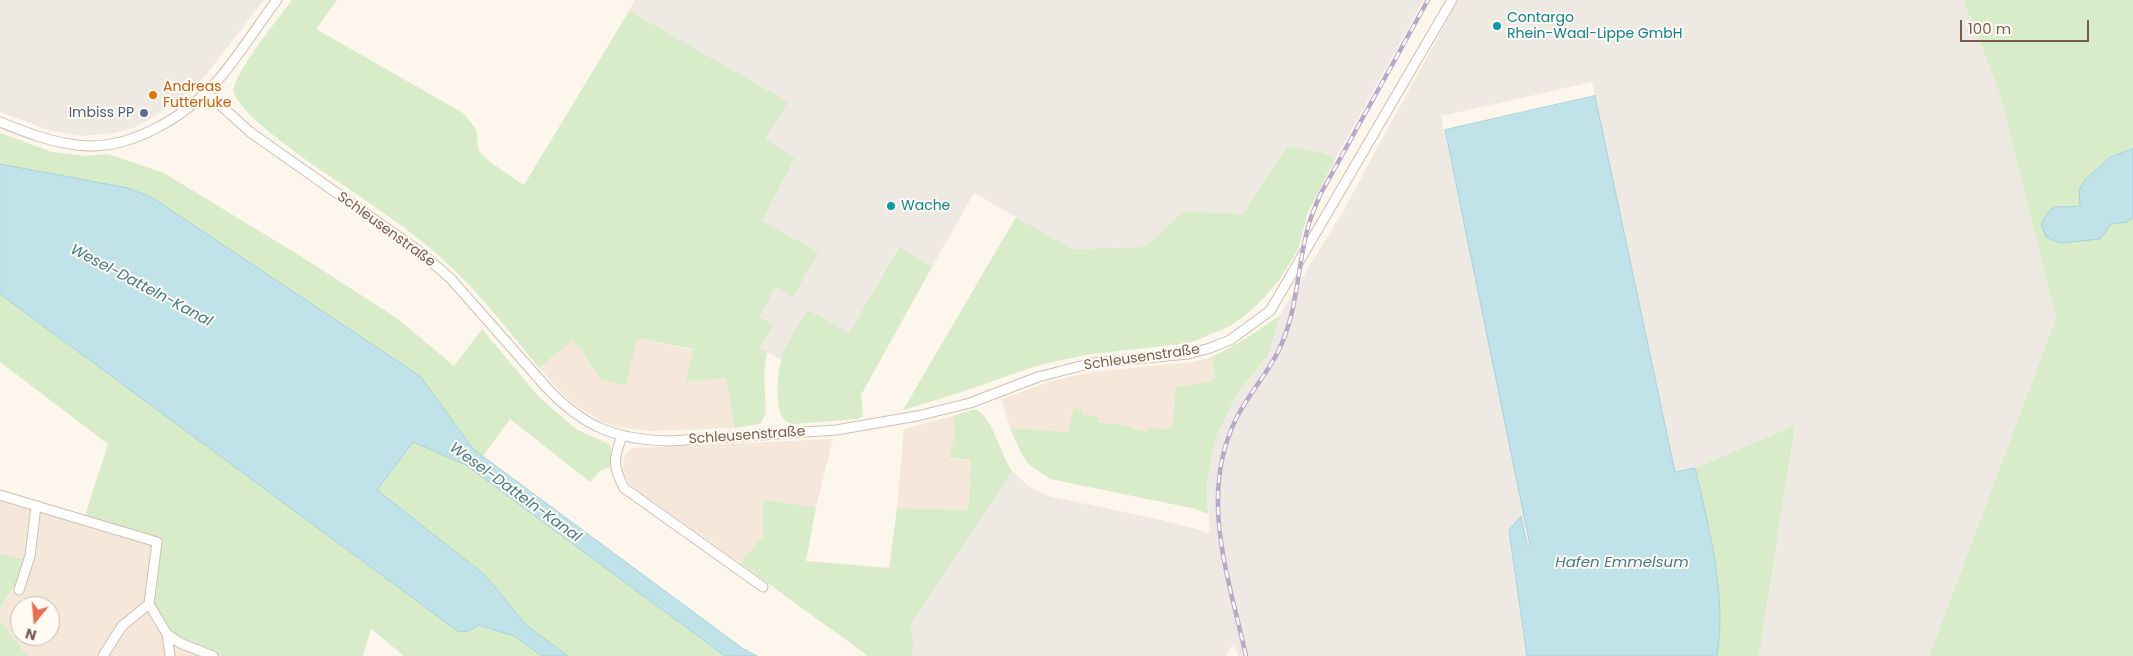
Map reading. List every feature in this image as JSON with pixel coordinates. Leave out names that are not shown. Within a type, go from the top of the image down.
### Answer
[{"type":"street","points":[[0,122],[50,140],[78,146],[105,145],[130,139],[154,129],[174,117],[218,80],[277,0]]},
{"type":"street","name":"Schleusenstraße","points":[[206,92],[257,137],[419,251],[451,279],[569,409],[581,419],[622,436],[646,440],[670,441],[836,430],[876,425],[970,403],[1038,377],[1092,363],[1188,354],[1230,340],[1270,311],[1452,0]]},
{"type":"street","points":[[622,436],[618,446],[615,470],[624,488],[763,587]]},
{"type":"street","points":[[0,495],[158,542],[149,604],[166,634],[170,656]]},
{"type":"street","points":[[19,590],[30,556],[36,506]]},
{"type":"street","points":[[103,656],[122,626],[149,604]]},
{"type":"street","points":[[166,634],[180,643],[212,656]]},
{"type":"shaded area","points":[[0,0],[264,0],[205,76],[180,100],[138,126],[115,133],[82,136],[51,131],[0,112]]},
{"type":"shaded area","points":[[635,0],[1424,0],[1336,158],[1321,152],[1287,146],[1242,214],[1184,211],[1145,247],[1072,249],[974,193],[932,267],[898,247],[849,334],[808,311],[781,360],[760,348],[758,317],[776,287],[793,297],[762,221],[795,158],[765,139],[629,11]]},
{"type":"shaded area","points":[[1458,0],[1963,0],[2000,94],[2056,318],[1929,656],[1759,656],[1795,427],[1695,468],[1675,472],[1592,82],[1441,116],[1507,425],[1530,545],[1527,546],[1520,517],[1527,656],[1238,656],[1234,643],[1225,656],[914,656],[911,653],[914,644],[911,624],[1012,471],[1028,486],[1048,496],[1162,520],[1210,534],[1207,484],[1215,439],[1237,394],[1268,355],[1280,315],[1343,211]]},
{"type":"shaded area","points":[[637,338],[693,350],[686,382],[726,378],[734,428],[650,431],[614,426],[601,421],[572,403],[539,368],[573,340],[601,380]]},
{"type":"shaded area","points":[[1211,357],[1215,376],[1211,382],[1174,400],[1176,407],[1171,429],[1150,428],[1146,431],[1132,429],[1131,426],[1097,422],[1097,417],[1082,414],[1072,408],[1069,432],[1010,428],[1002,402],[1002,399],[1048,382],[1072,376],[1099,371],[1193,362]]},
{"type":"shaded area","points":[[953,416],[954,437],[949,459],[971,460],[968,510],[897,508],[904,429]]},
{"type":"shaded area","points":[[833,439],[816,507],[763,500],[763,536],[740,563],[630,485],[622,473],[625,455],[632,448]]},
{"type":"shaded area","points":[[0,490],[162,540],[157,560],[221,656],[28,656],[20,646],[60,646],[60,596],[10,596],[10,634],[0,621],[0,609],[13,590],[26,560],[0,553]]},
{"type":"green space","points":[[292,0],[337,0],[316,29],[463,113],[476,129],[479,151],[490,162],[524,185],[629,11],[788,102],[765,139],[795,158],[762,221],[818,252],[793,297],[776,287],[759,317],[773,325],[760,348],[767,352],[764,375],[766,413],[760,424],[734,428],[726,378],[686,382],[693,349],[637,338],[626,386],[601,380],[573,340],[539,368],[478,295],[422,241],[302,157],[253,118],[237,100],[234,92],[235,84],[248,60]]},
{"type":"green space","points":[[1963,0],[2133,0],[2133,656],[1929,656],[2056,318],[2000,94]]},
{"type":"green space","points":[[0,133],[52,152],[85,156],[108,154],[164,173],[302,257],[398,319],[454,366],[482,329],[539,397],[576,429],[609,444],[612,450],[610,467],[601,470],[590,482],[510,419],[483,456],[473,449],[421,377],[145,194],[128,188],[0,164]]},
{"type":"green space","points":[[1287,146],[1321,152],[1336,158],[1308,212],[1298,250],[1279,280],[1263,299],[1246,315],[1230,326],[1190,343],[1092,354],[1056,361],[903,410],[1016,217],[1072,249],[1145,247],[1184,211],[1242,214]]},
{"type":"green space","points":[[899,247],[932,267],[861,395],[863,416],[858,419],[794,424],[787,422],[782,416],[778,402],[780,365],[786,346],[808,310],[849,333]]},
{"type":"green space","points":[[0,294],[459,632],[468,631],[479,625],[514,636],[542,656],[404,656],[371,629],[363,656],[221,656],[184,641],[171,633],[155,609],[153,602],[154,582],[162,540],[85,516],[108,444],[0,362]]},
{"type":"green space","points":[[1280,315],[1268,355],[1237,394],[1215,439],[1207,484],[1208,514],[1196,509],[1050,479],[1028,464],[1021,453],[1010,428],[1068,432],[1073,408],[1082,410],[1082,414],[1098,417],[1097,422],[1131,426],[1132,429],[1146,431],[1149,428],[1171,429],[1176,387],[1211,382],[1215,376],[1211,357],[1247,338]]},
{"type":"green space","points":[[975,409],[987,420],[1012,471],[911,624],[914,644],[911,652],[914,656],[868,656],[740,563],[763,536],[763,500],[816,507],[806,561],[889,568],[897,508],[968,510],[971,460],[949,458],[954,437],[953,416]]},
{"type":"green space","points":[[1795,426],[1759,656],[1717,656],[1720,633],[1718,586],[1711,538],[1695,468]]},
{"type":"green space","points":[[413,442],[466,465],[725,656],[568,656],[527,626],[485,575],[377,490]]},
{"type":"green space","points":[[0,553],[26,560],[24,571],[0,609]]},
{"type":"green space","points":[[0,621],[10,634],[10,646],[20,646],[28,656],[0,656]]},
{"type":"water","name":"Hafen Emmelsum","points":[[1595,96],[1675,472],[1695,468],[1706,514],[1715,562],[1720,609],[1720,633],[1717,656],[1527,656],[1509,530],[1521,516],[1527,546],[1530,545],[1445,130]]},
{"type":"water","points":[[2133,149],[2133,218],[2127,222],[2111,224],[2100,239],[2060,243],[2046,237],[2041,224],[2049,211],[2056,207],[2080,206],[2079,190],[2085,180],[2109,158]]},
{"type":"water","name":"Wesel-Datteln-Kanal","points":[[0,164],[128,188],[151,197],[421,377],[473,449],[742,648],[757,656],[725,656],[466,465],[413,442],[377,490],[485,575],[527,626],[568,656],[542,656],[514,636],[479,625],[468,631],[459,632],[0,294]]},
{"type":"railway","points":[[1246,656],[1225,567],[1220,537],[1219,478],[1225,448],[1236,419],[1274,359],[1284,338],[1292,311],[1308,227],[1320,195],[1428,0]]},
{"type":"place","name":"Contargo Rhein-Waal-Lippe GmbH","points":[[1497,26]]},
{"type":"place","name":"Andreas Futterluke","points":[[153,95]]},
{"type":"place","name":"Imbiss PP","points":[[144,113]]},
{"type":"place","name":"Wache","points":[[891,206]]}]
